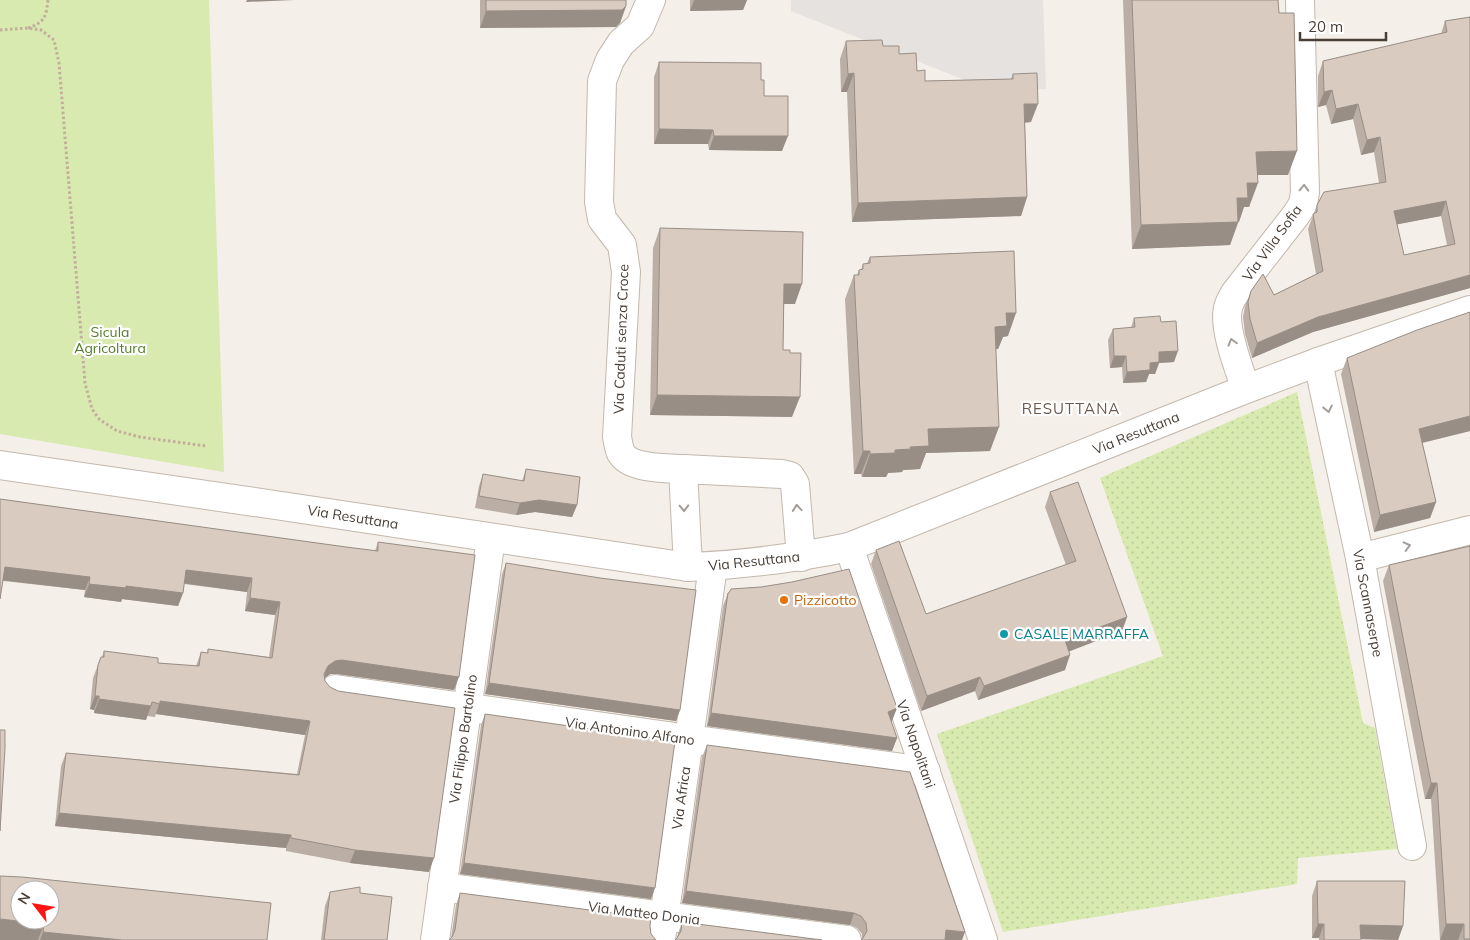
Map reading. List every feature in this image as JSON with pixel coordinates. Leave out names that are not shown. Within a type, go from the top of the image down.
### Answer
[{"type":"street","name":"Via Caduti senza Croce","points":[[651,0],[640,26],[621,43],[610,60],[602,81],[599,202],[602,219],[622,245],[626,272],[617,437],[620,452],[627,460],[639,464],[683,469]]},
{"type":"street","name":"Via Villa Sofia","points":[[1246,389],[1228,330],[1226,318],[1228,306],[1235,293],[1296,216],[1305,192],[1300,0]]},
{"type":"street","name":"Via Resuttana","points":[[0,466],[701,567],[801,557],[849,547],[1246,389],[1318,362],[1470,310]]},
{"type":"street","name":"Via Scannaserpe","points":[[1318,362],[1360,558],[1412,846]]},
{"type":"street","points":[[683,469],[790,476],[795,484],[801,557]]},
{"type":"street","name":"Via Africa","points":[[663,928],[689,739],[701,567],[683,469]]},
{"type":"street","points":[[1360,558],[1470,530]]},
{"type":"street","name":"Via Filippo Bartolino","points":[[434,940],[491,538]]},
{"type":"street","name":"Via Napolitani","points":[[849,547],[983,940]]},
{"type":"street","name":"Via Antonino Alfano","points":[[335,689],[926,771]]},
{"type":"street","name":"Via Matteo Donia","points":[[442,887],[663,928],[847,940]]},
{"type":"path","points":[[28,28],[39,24],[46,15],[48,0]]},
{"type":"path","points":[[0,30],[28,28],[41,30],[54,40],[59,63],[85,383],[92,410],[99,419],[117,431],[140,437],[206,446]]},
{"type":"green space","name":"Sicula Agricoltura","points":[[0,0],[209,0],[224,472],[0,434]]},
{"type":"green space","points":[[1297,392],[1363,723],[1375,728],[1397,849],[1298,858],[1297,884],[1003,932],[937,734],[1163,656],[1100,478]]},
{"type":"shaded area","points":[[791,0],[1043,0],[1046,89],[987,89],[791,11]]},
{"type":"building","points":[[486,0],[626,0],[626,6],[622,10],[486,11]]},
{"type":"building","points":[[1132,0],[1278,0],[1279,13],[1294,13],[1297,151],[1256,152],[1258,183],[1247,183],[1248,198],[1237,198],[1238,222],[1141,225]]},
{"type":"building","points":[[1470,17],[1470,275],[1318,317],[1257,343],[1250,319],[1248,302],[1251,291],[1263,274],[1274,295],[1323,271],[1313,214],[1317,212],[1317,205],[1324,192],[1386,182],[1380,137],[1367,140],[1358,104],[1336,109],[1332,90],[1324,92],[1323,61],[1447,32],[1445,21]],"holes":[[[1446,201],[1455,244],[1404,255],[1394,211]]]},
{"type":"building","points":[[882,40],[883,46],[899,46],[899,54],[916,53],[917,71],[925,70],[925,81],[1013,79],[1013,74],[1037,73],[1038,104],[1024,104],[1027,197],[858,203],[854,73],[848,74],[846,41]]},
{"type":"building","points":[[659,62],[761,63],[761,80],[764,80],[764,96],[788,96],[788,136],[714,136],[713,130],[659,129]]},
{"type":"building","points":[[660,228],[803,232],[802,284],[784,284],[783,350],[790,350],[790,353],[801,353],[800,397],[657,395]]},
{"type":"building","points":[[1014,251],[1016,313],[1006,313],[1007,326],[995,327],[999,427],[928,429],[929,446],[895,450],[895,453],[870,454],[870,451],[863,451],[854,275],[859,275],[859,270],[863,269],[863,264],[870,263],[870,257]]},
{"type":"building","points":[[1470,312],[1470,416],[1419,429],[1436,502],[1380,515],[1347,358],[1417,330]]},
{"type":"building","points":[[1160,316],[1161,322],[1176,321],[1178,351],[1159,352],[1159,362],[1150,363],[1150,370],[1127,372],[1126,356],[1114,356],[1113,329],[1135,327],[1134,318]]},
{"type":"building","points":[[526,469],[580,477],[577,505],[539,500],[520,503],[479,496],[483,474],[524,481]]},
{"type":"building","points":[[1078,482],[1127,617],[1065,640],[1070,655],[984,686],[980,677],[927,696],[876,550],[899,541],[926,614],[1076,561],[1050,492]]},
{"type":"building","points":[[0,499],[378,551],[378,542],[475,555],[459,677],[342,660],[335,661],[328,666],[324,674],[325,681],[330,687],[338,691],[455,708],[434,858],[355,850],[291,838],[291,835],[59,813],[66,753],[299,775],[310,721],[160,701],[160,704],[152,702],[151,706],[99,699],[99,696],[95,696],[98,665],[101,657],[104,657],[104,651],[158,658],[158,663],[199,666],[201,652],[208,653],[208,649],[272,658],[280,602],[250,598],[252,578],[186,570],[183,593],[126,586],[126,588],[89,584],[90,577],[5,567],[0,599]]},
{"type":"building","points":[[1470,546],[1470,939],[1464,939],[1464,924],[1446,924],[1437,783],[1431,783],[1389,565]]},
{"type":"building","points":[[506,563],[600,578],[696,590],[680,710],[489,683]]},
{"type":"building","points":[[849,569],[897,708],[888,712],[897,738],[711,713],[728,593],[731,589],[792,582]]},
{"type":"building","points":[[485,714],[675,741],[655,888],[464,863]]},
{"type":"building","points":[[0,730],[5,730],[5,748],[0,831]]},
{"type":"building","points":[[707,745],[910,772],[965,932],[946,930],[945,940],[861,940],[867,931],[866,923],[861,916],[854,913],[686,891]]},
{"type":"building","points":[[0,876],[51,880],[10,880],[10,920],[0,919]]},
{"type":"building","points":[[60,881],[271,903],[267,940],[122,940],[43,932],[43,930],[60,930]]},
{"type":"building","points":[[1317,881],[1405,881],[1403,926],[1360,925],[1361,940],[1324,940],[1324,924],[1318,924]]},
{"type":"building","points":[[360,887],[360,893],[392,897],[387,940],[324,940],[330,892]]},
{"type":"building","points":[[460,893],[651,918],[651,934],[656,940],[449,940],[455,930]]},
{"type":"building","points":[[682,922],[822,940],[675,940],[681,931]]},
{"type":"place","name":"Pizzicotto","points":[[784,600]]},
{"type":"place","name":"CASALE MARRAFFA","points":[[1004,634]]},
{"type":"district","name":"RESUTTANA","points":[[1071,409]]}]
